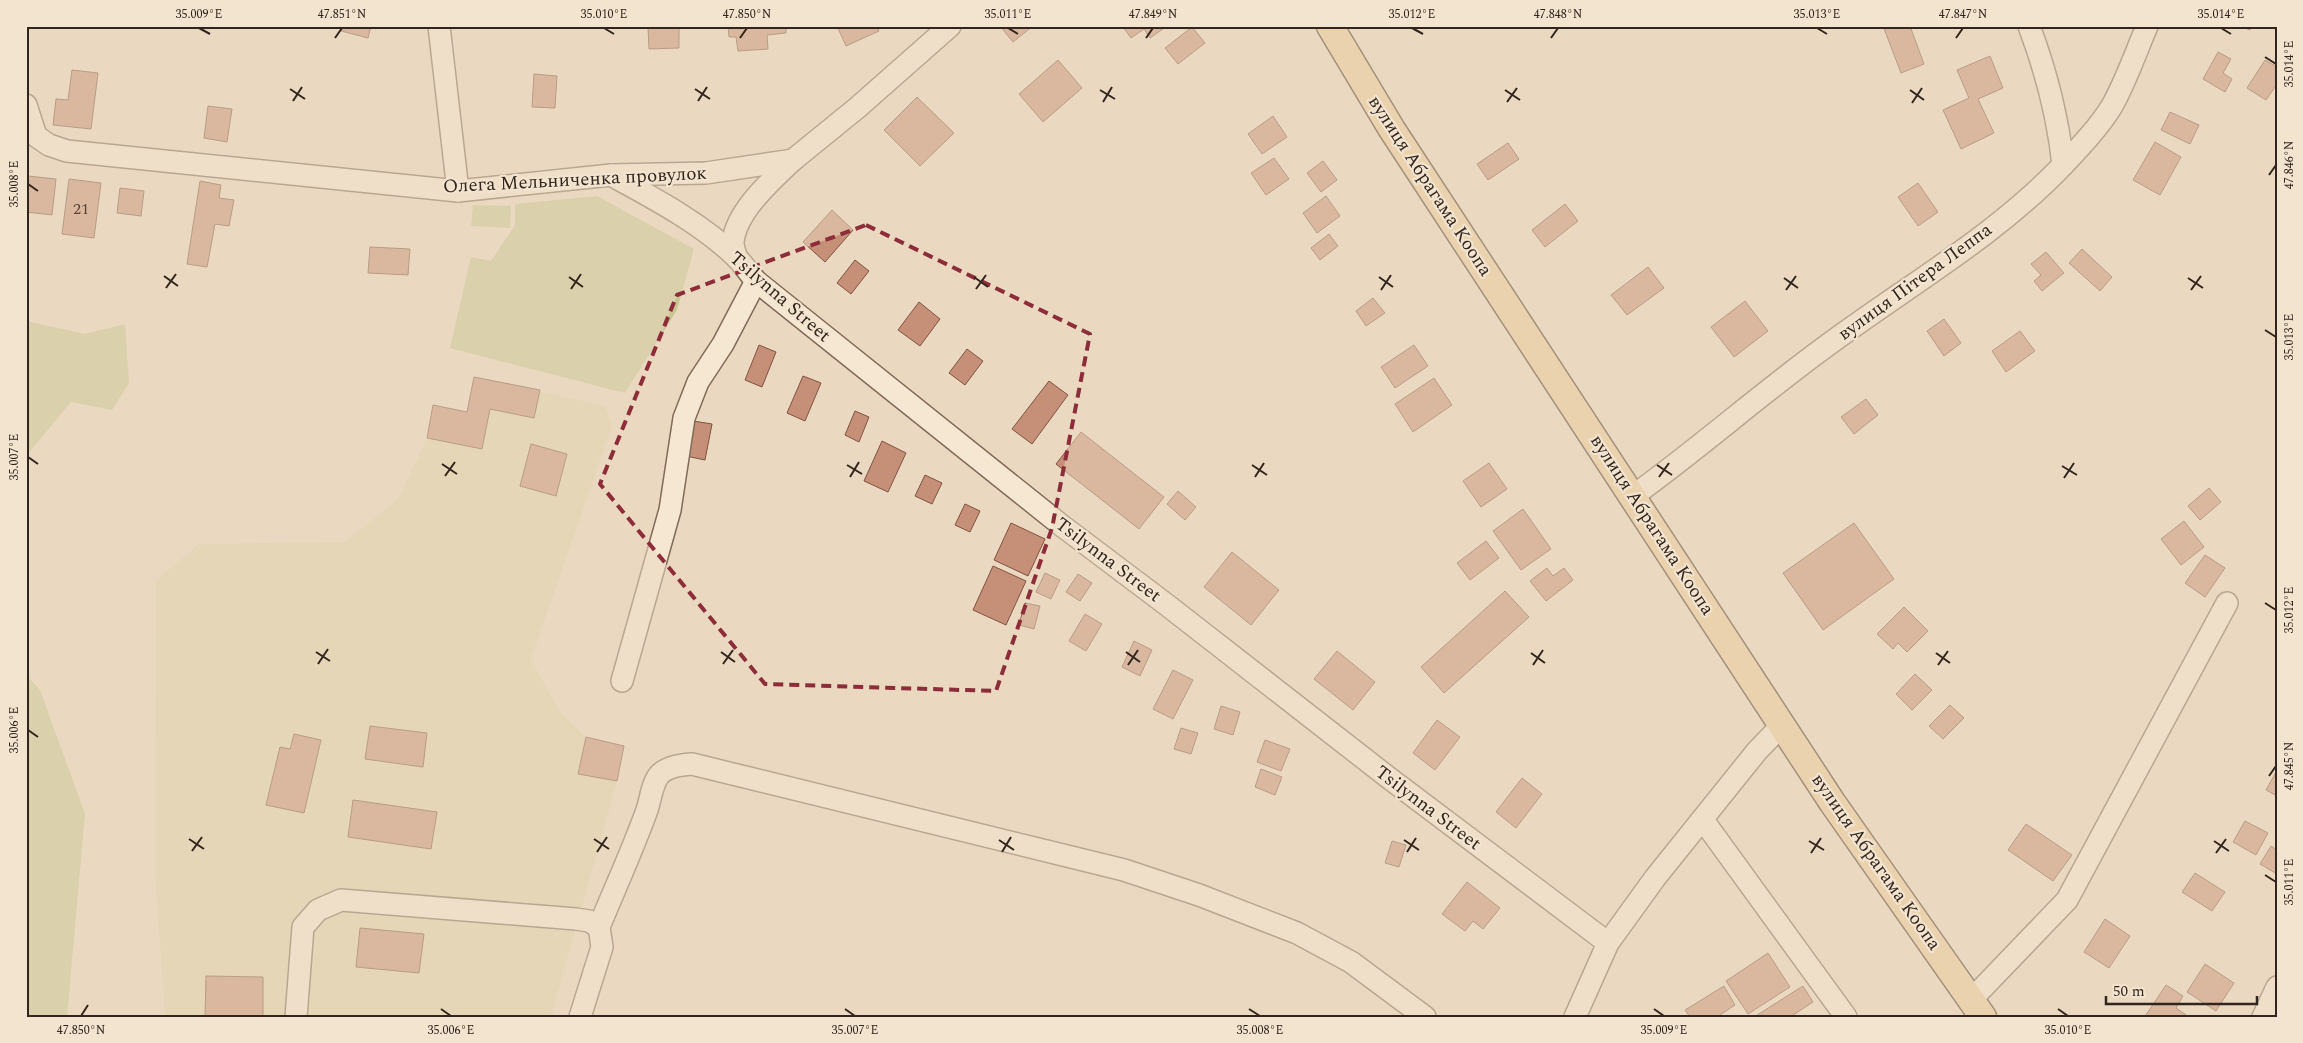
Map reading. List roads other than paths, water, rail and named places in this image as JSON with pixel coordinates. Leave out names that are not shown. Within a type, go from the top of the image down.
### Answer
[{"type":"main road","name":"вулиця Абрагама Коопа","points":[[1330,26],[1391,128],[1783,724],[1832,802],[1977,1008]]},
{"type":"street","points":[[439,26],[458,190]]},
{"type":"street","points":[[736,258],[733,243],[745,213],[754,198],[793,160],[857,108],[950,26]]},
{"type":"street","points":[[2029,26],[2059,127],[2062,165]]},
{"type":"street","name":"вулиця Пітера Леппа","points":[[1633,496],[1669,470],[1821,350],[1933,272],[2020,206],[2048,181],[2093,132],[2112,105],[2147,26]]},
{"type":"street","points":[[26,105],[31,137]]},
{"type":"street","name":"Олега Мельниченка провулок","points":[[31,137],[67,151],[458,190],[611,174],[706,173],[793,160]]},
{"type":"street","name":"Tsilynna Street","points":[[611,174],[699,229],[736,258],[756,281],[1061,525],[1389,778],[1608,943]]},
{"type":"street","points":[[622,681],[670,510],[684,418],[698,382],[723,344],[756,281]]},
{"type":"street","points":[[1977,1008],[2067,900],[2227,603]]},
{"type":"street","points":[[1575,1017],[1608,943],[1655,878],[1757,751],[1783,724]]},
{"type":"street","points":[[580,1017],[602,947],[600,927],[647,810],[655,781],[661,774],[680,764],[692,764],[1124,870],[1199,895],[1297,933],[1351,962],[1425,1017]]},
{"type":"street","points":[[1703,820],[1846,1017]]},
{"type":"street","points":[[296,1017],[303,927],[318,910],[341,900],[576,919],[590,921],[600,927]]},
{"type":"street","points":[[2263,1017],[2277,986]]}]
